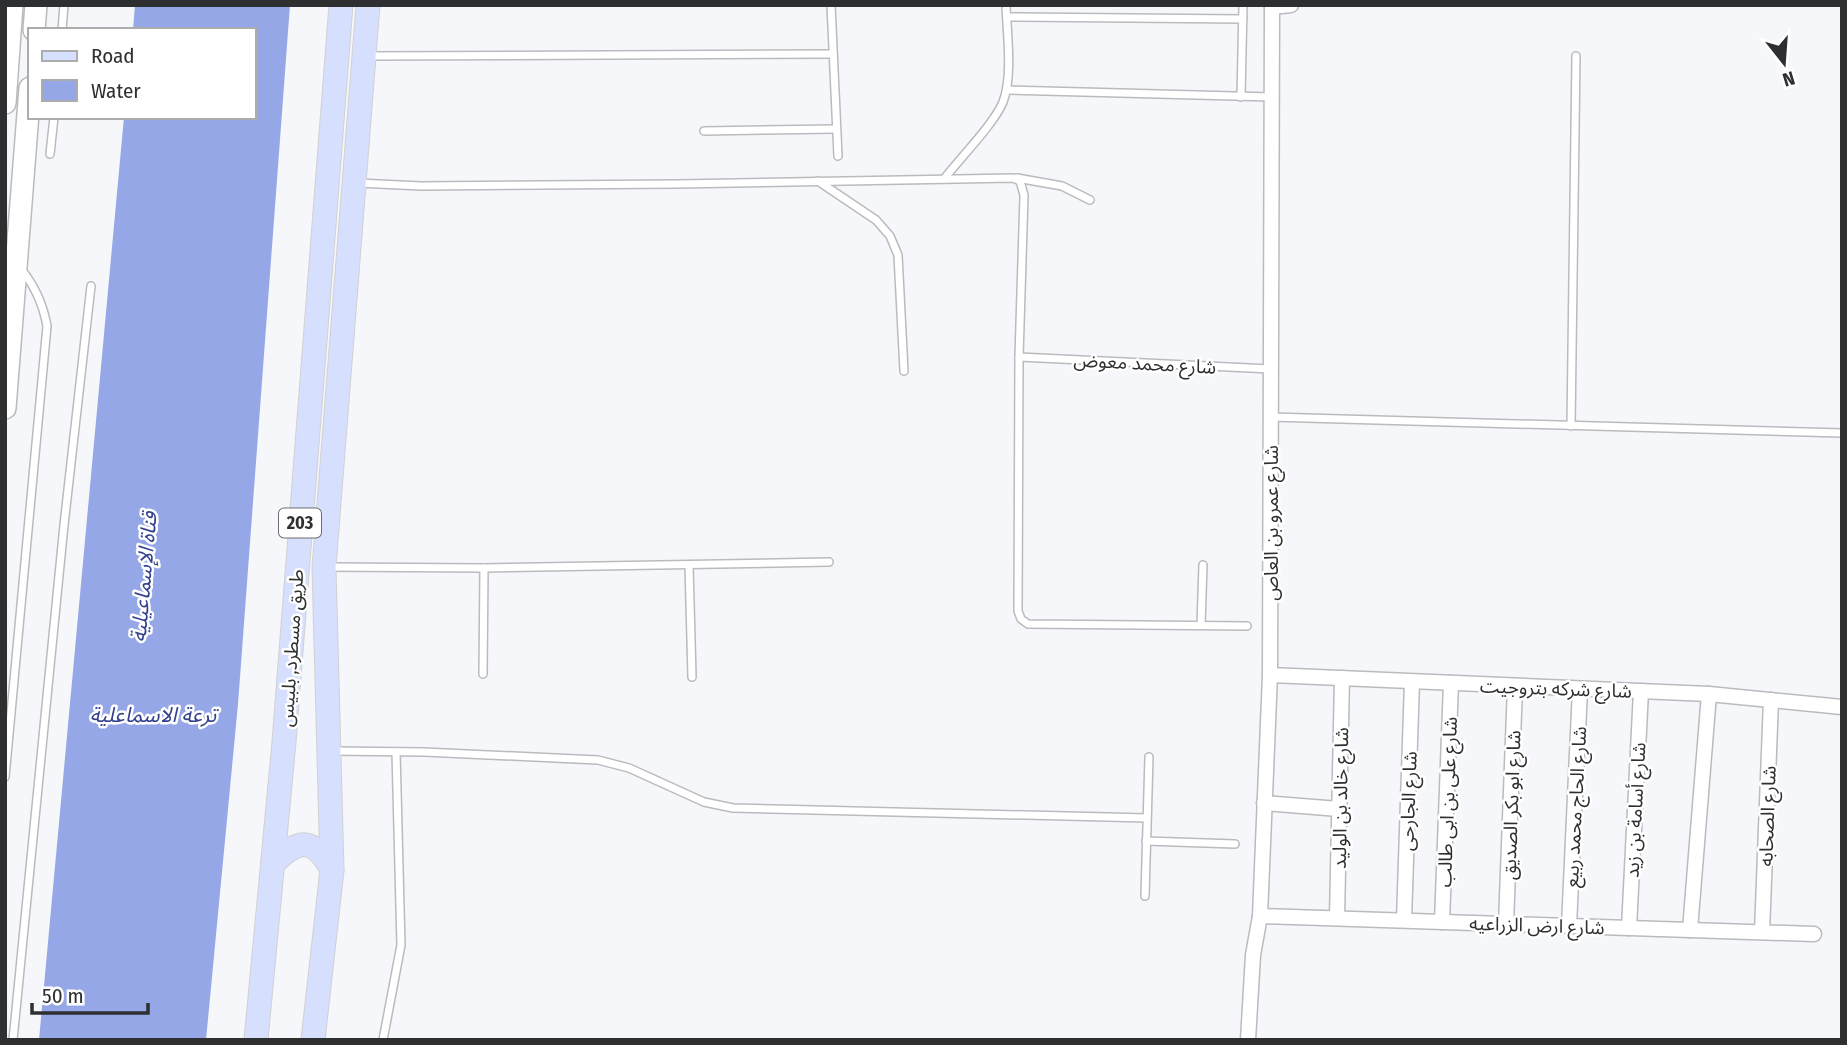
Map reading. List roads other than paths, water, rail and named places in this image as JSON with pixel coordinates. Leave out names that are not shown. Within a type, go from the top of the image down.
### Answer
[{"type":"main road","points":[[5,103],[12,5]]},
{"type":"main road","points":[[34,28],[36,5]]},
{"type":"main road","name":"طريق مسطرد, بلبيس","points":[[257,1040],[341,5]]},
{"type":"main road","name":"طريق مسطرد, بلبيس","points":[[313,1040],[332,870],[331,751],[324,567],[368,5]]},
{"type":"main road","points":[[5,408],[28,113]]},
{"type":"main road","points":[[273,864],[296,845],[310,845],[323,853],[332,870]]},
{"type":"street","points":[[1272,6],[1292,5]]},
{"type":"street","name":"شارع عمرو بن العاص","points":[[1248,1040],[1253,955],[1261,916],[1270,675],[1272,6]]},
{"type":"street","name":"شارع شركه بتروجيت","points":[[1270,675],[1709,694],[1842,707]]},
{"type":"street","name":"شارع خالد بن الوليد","points":[[1337,918],[1342,678]]},
{"type":"street","name":"شارع الجارحى","points":[[1404,920],[1412,682]]},
{"type":"street","name":"شارع على بن ابى طالب","points":[[1442,922],[1451,683]]},
{"type":"street","name":"شارع ابو بكر الصديق","points":[[1506,924],[1515,686]]},
{"type":"street","name":"شارع الحاج محمد ربيع","points":[[1569,926],[1580,689]]},
{"type":"street","name":"شارع أسامة بن زيد","points":[[1629,928],[1641,691]]},
{"type":"street","points":[[1690,930],[1709,694]]},
{"type":"street","name":"شارع الصحابه","points":[[1762,932],[1771,700]]},
{"type":"street","points":[[1264,803],[1339,809]]},
{"type":"street","name":"شارع ارض الزراعيه","points":[[1261,916],[1814,934]]},
{"type":"lane","points":[[62,28],[64,5]]},
{"type":"lane","points":[[831,5],[838,156]]},
{"type":"lane","points":[[944,179],[999,111],[1007,90],[1006,5]]},
{"type":"lane","points":[[1241,97],[1243,5]]},
{"type":"lane","points":[[1007,17],[1243,19]]},
{"type":"lane","points":[[364,56],[833,54]]},
{"type":"lane","points":[[1571,426],[1576,56]]},
{"type":"lane","points":[[1007,90],[1272,97]]},
{"type":"lane","points":[[50,154],[54,119]]},
{"type":"lane","points":[[704,131],[836,129]]},
{"type":"lane","points":[[353,182],[421,186],[1013,177],[1062,186],[1090,200]]},
{"type":"lane","points":[[1013,177],[1020,181],[1024,195],[1019,357],[1018,611],[1021,619],[1028,624],[1247,626]]},
{"type":"lane","points":[[817,180],[876,220],[895,245],[899,265],[904,371]]},
{"type":"lane","points":[[5,777],[47,326],[44,308],[35,289],[16,263]]},
{"type":"lane","points":[[13,1040],[64,525],[91,286]]},
{"type":"lane","name":"شارع محمد معوض","points":[[1019,357],[1271,369]]},
{"type":"lane","points":[[1271,417],[1842,433]]},
{"type":"lane","points":[[324,567],[484,568],[829,562]]},
{"type":"lane","points":[[689,565],[692,677]]},
{"type":"lane","points":[[1201,625],[1203,565]]},
{"type":"lane","points":[[483,674],[484,568]]},
{"type":"lane","points":[[331,751],[598,760],[629,768],[704,802],[733,808],[1147,818]]},
{"type":"lane","points":[[383,1040],[401,945],[396,752]]},
{"type":"lane","points":[[1145,896],[1149,757]]},
{"type":"lane","points":[[1146,841],[1235,844]]},
{"type":"water","name":"ترعة الاسماعلية","points":[[135,5],[290,5],[238,704],[206,1040],[39,1040],[124,119],[256,119],[256,28],[133,28]]},
{"type":"water label","name":"قناة الإسماعيلية","points":[[144,577]]}]
